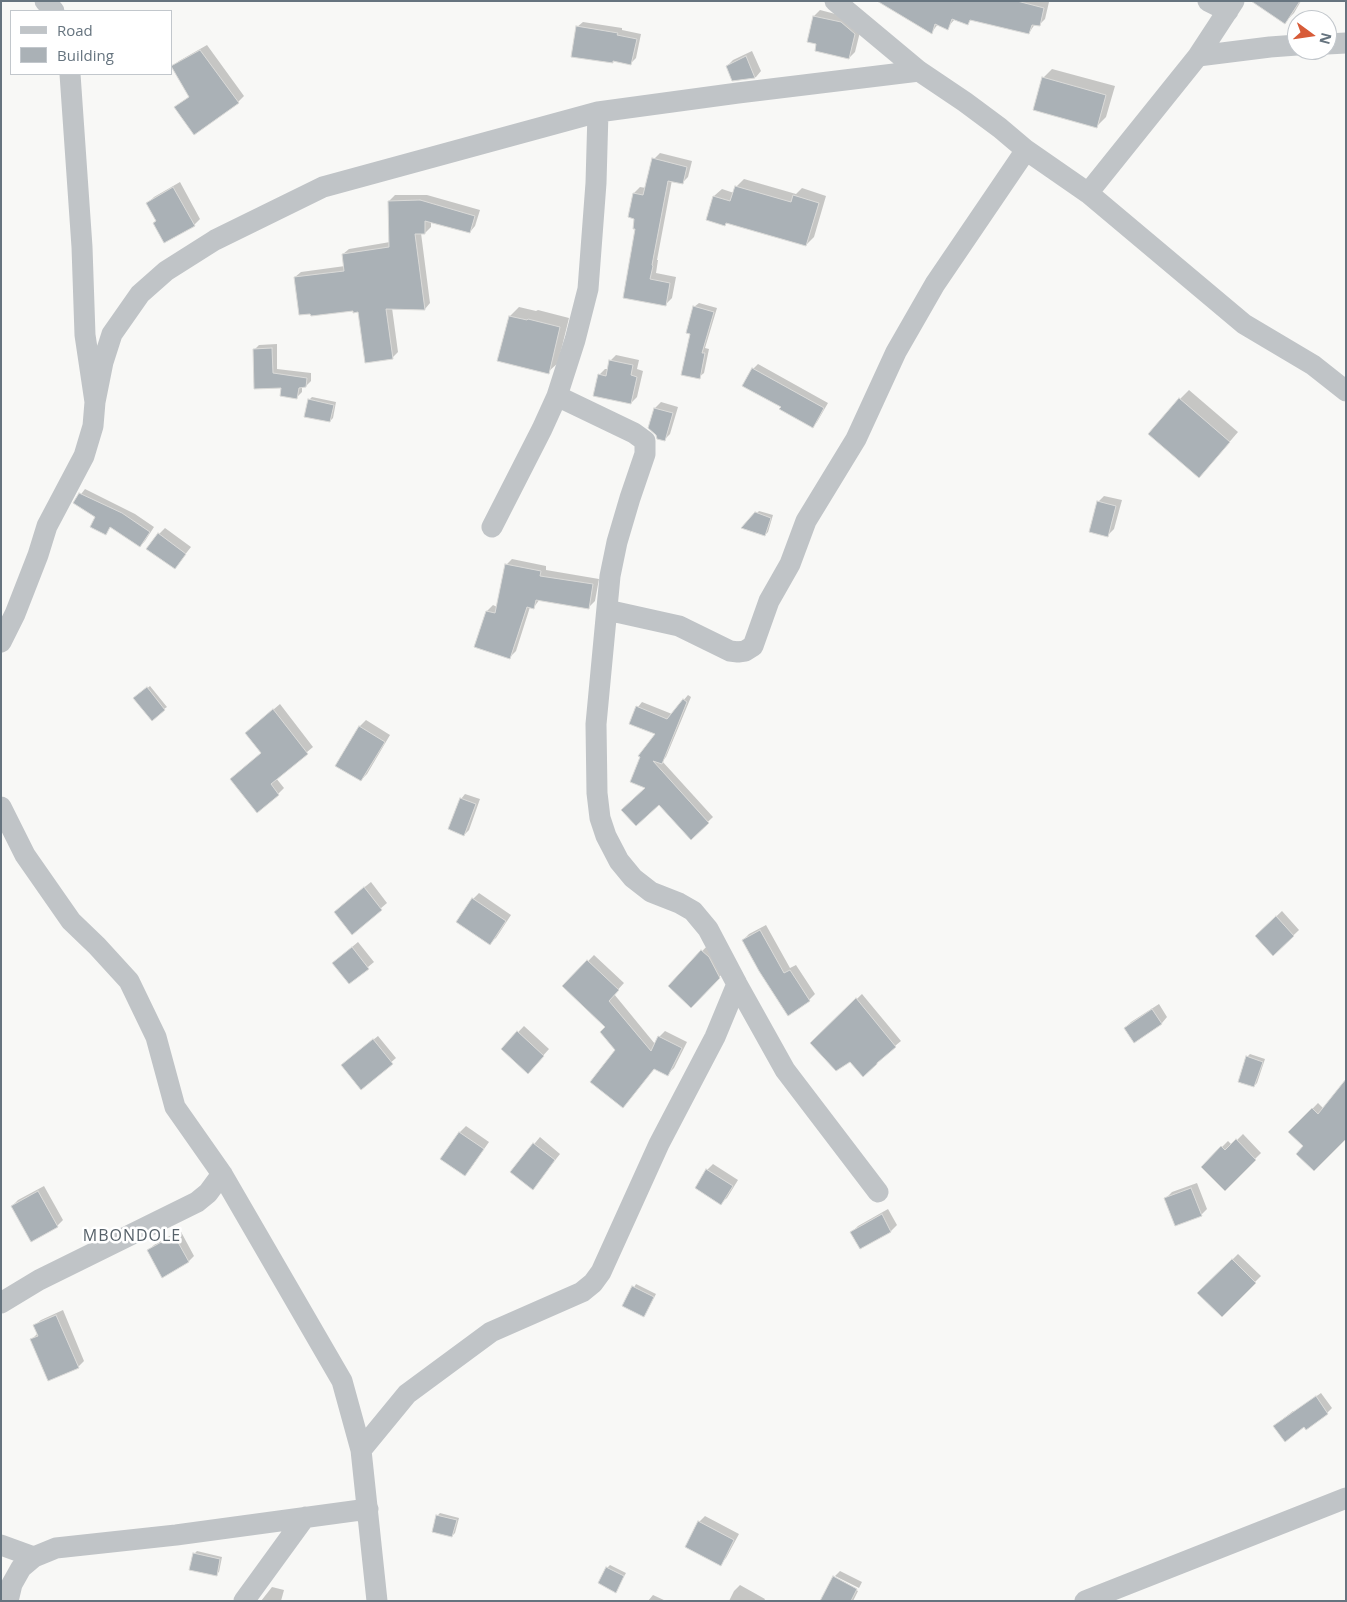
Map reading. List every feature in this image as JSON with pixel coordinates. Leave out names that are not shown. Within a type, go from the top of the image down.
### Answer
[{"type":"street","points":[[835,1],[919,71],[972,107],[1026,150],[1088,193],[1244,324],[1313,365],[1346,391]]},
{"type":"street","points":[[1088,193],[1198,56],[1231,6],[1208,1]]},
{"type":"street","points":[[1198,56],[1287,46]]},
{"type":"street","points":[[1,642],[31,572],[47,526],[84,456],[93,426],[95,402],[103,362],[112,334],[140,294],[166,271],[215,240],[323,186],[598,112],[919,71]]},
{"type":"street","points":[[70,75],[82,247],[85,335],[95,402]]},
{"type":"street","points":[[492,527],[557,396],[575,340],[588,289],[596,183],[598,112]]},
{"type":"street","points":[[607,610],[679,626],[730,651],[745,651],[753,646],[768,601],[790,564],[806,521],[856,439],[896,352],[935,284],[1026,150]]},
{"type":"street","points":[[557,396],[634,433],[645,441],[645,454],[630,498],[610,576],[596,724],[597,793],[600,818],[606,836],[619,860],[633,878],[651,892],[679,903],[693,912],[708,929],[785,1070],[878,1192]]},
{"type":"street","points":[[1,806],[25,855],[71,921],[129,981],[156,1037],[175,1108],[222,1174],[342,1381],[362,1450],[377,1601]]},
{"type":"street","points":[[362,1450],[407,1394],[491,1332],[582,1292],[602,1272],[659,1144],[715,1037],[737,984]]},
{"type":"street","points":[[1,1303],[39,1280],[197,1202],[208,1193],[222,1174]]},
{"type":"street","points":[[1085,1601],[1346,1498]]},
{"type":"street","points":[[8,1601],[12,1584],[21,1568],[34,1557],[56,1548],[176,1535],[368,1509]]},
{"type":"street","points":[[244,1601],[305,1517]]},
{"type":"street","points":[[1,1545],[34,1557]]},
{"type":"building","points":[[877,1],[1017,1],[1044,8],[1040,26],[1032,25],[1029,34],[970,20],[968,25],[952,19],[948,30],[935,24],[932,34]]},
{"type":"building","points":[[1251,1],[1300,1],[1294,10],[1287,10],[1287,21],[1285,24]]},
{"type":"building","points":[[813,16],[841,22],[855,34],[849,59],[815,51],[816,44],[807,42]]},
{"type":"building","points":[[576,26],[618,33],[617,35],[637,39],[631,65],[613,61],[613,63],[571,57]]},
{"type":"building","points":[[200,50],[239,103],[194,135],[174,107],[189,97],[172,65]]},
{"type":"building","points":[[746,56],[755,78],[732,81],[726,66]]},
{"type":"building","points":[[1042,77],[1106,95],[1097,128],[1033,110]]},
{"type":"building","points":[[652,158],[687,167],[683,184],[668,181],[652,265],[650,279],[670,283],[666,306],[623,298],[635,229],[633,229],[634,219],[628,217],[633,193],[643,195]]},
{"type":"building","points":[[735,186],[791,202],[793,195],[819,203],[806,246],[726,223],[725,226],[706,220],[713,196],[730,201]]},
{"type":"building","points":[[173,187],[195,226],[164,243],[153,223],[156,221],[146,203]]},
{"type":"building","points":[[420,200],[475,216],[470,233],[425,221],[425,234],[415,234],[425,310],[386,309],[393,359],[365,363],[358,312],[311,316],[310,314],[299,315],[294,277],[344,271],[342,254],[389,247],[388,201]]},
{"type":"building","points":[[693,306],[714,312],[702,353],[705,353],[700,379],[681,375],[690,334],[686,333]]},
{"type":"building","points":[[509,316],[560,327],[549,374],[497,361]]},
{"type":"building","points":[[272,348],[273,373],[307,378],[306,387],[299,388],[297,399],[280,396],[281,388],[254,389],[253,349]]},
{"type":"building","points":[[609,360],[633,365],[631,375],[637,377],[631,404],[593,396],[598,374],[606,376]]},
{"type":"building","points":[[752,368],[824,408],[813,428],[779,409],[781,407],[742,386]]},
{"type":"building","points":[[1179,398],[1230,442],[1199,478],[1148,434]]},
{"type":"building","points":[[308,399],[334,405],[330,422],[304,417]]},
{"type":"building","points":[[654,408],[673,413],[665,441],[657,439],[656,435],[648,428]]},
{"type":"building","points":[[79,493],[122,513],[150,532],[140,547],[110,527],[106,535],[90,527],[95,517],[73,503]]},
{"type":"building","points":[[1097,501],[1116,506],[1108,537],[1089,532]]},
{"type":"building","points":[[755,512],[771,518],[765,536],[741,528]]},
{"type":"building","points":[[158,533],[186,554],[175,569],[146,549]]},
{"type":"building","points":[[505,564],[541,571],[540,576],[593,584],[589,609],[536,600],[534,609],[527,607],[510,659],[474,647],[486,611],[495,613]]},
{"type":"building","points":[[147,687],[165,710],[152,721],[133,698]]},
{"type":"building","points":[[683,699],[687,702],[662,764],[653,761],[709,823],[691,840],[659,805],[636,826],[621,810],[645,788],[630,782],[640,757],[638,756],[655,734],[629,724],[636,706],[667,719]]},
{"type":"building","points":[[273,709],[308,754],[271,784],[279,795],[257,813],[230,779],[261,753],[245,733]]},
{"type":"building","points":[[359,726],[385,742],[361,781],[335,766]]},
{"type":"building","points":[[460,798],[476,804],[464,836],[448,829]]},
{"type":"building","points":[[364,887],[382,910],[352,935],[334,912]]},
{"type":"building","points":[[472,898],[506,921],[490,945],[456,922]]},
{"type":"building","points":[[1276,916],[1294,936],[1273,956],[1255,936]]},
{"type":"building","points":[[760,930],[784,973],[790,970],[810,1001],[788,1016],[759,971],[742,940]]},
{"type":"building","points":[[352,947],[369,969],[349,984],[332,963]]},
{"type":"building","points":[[701,950],[709,957],[720,978],[691,1008],[668,986]]},
{"type":"building","points":[[587,960],[619,990],[609,1001],[651,1051],[658,1036],[682,1048],[668,1076],[654,1069],[623,1108],[590,1082],[615,1050],[600,1032],[605,1027],[562,986]]},
{"type":"building","points":[[856,998],[896,1047],[863,1077],[850,1062],[836,1071],[810,1043]]},
{"type":"building","points":[[1152,1009],[1162,1024],[1134,1043],[1124,1028]]},
{"type":"building","points":[[517,1031],[544,1056],[528,1074],[501,1049]]},
{"type":"building","points":[[373,1039],[393,1064],[361,1090],[341,1065]]},
{"type":"building","points":[[1246,1056],[1263,1062],[1254,1087],[1238,1082]]},
{"type":"building","points":[[1346,1079],[1346,1139],[1314,1171],[1296,1154],[1303,1146],[1288,1132],[1312,1108],[1318,1114]]},
{"type":"building","points":[[459,1132],[484,1149],[465,1176],[440,1159]]},
{"type":"building","points":[[1236,1139],[1256,1160],[1225,1191],[1201,1167],[1221,1146],[1225,1150]]},
{"type":"building","points":[[533,1143],[555,1160],[533,1190],[510,1172]]},
{"type":"building","points":[[706,1169],[733,1186],[721,1205],[695,1188]]},
{"type":"building","points":[[1191,1188],[1202,1216],[1175,1226],[1164,1198]]},
{"type":"building","points":[[38,1191],[58,1227],[31,1242],[11,1206]]},
{"type":"building","points":[[882,1214],[891,1232],[860,1249],[850,1232]]},
{"type":"building","points":[[174,1235],[189,1262],[162,1278],[147,1250]]},
{"type":"building","points":[[1232,1259],[1256,1283],[1222,1317],[1197,1293]]},
{"type":"building","points":[[632,1286],[654,1297],[644,1317],[622,1306]]},
{"type":"building","points":[[56,1315],[79,1368],[48,1381],[30,1339],[38,1336],[33,1325]]},
{"type":"building","points":[[1316,1396],[1328,1414],[1306,1430],[1304,1427],[1285,1442],[1273,1426]]},
{"type":"building","points":[[436,1515],[457,1520],[452,1537],[432,1532]]},
{"type":"building","points":[[698,1521],[734,1540],[721,1566],[685,1547]]},
{"type":"building","points":[[193,1553],[220,1559],[217,1576],[189,1570]]},
{"type":"building","points":[[606,1567],[624,1576],[616,1593],[598,1583]]},
{"type":"building","points":[[833,1576],[857,1589],[851,1601],[820,1601]]},
{"type":"district","name":"MBONDOLE","points":[[132,1236]]}]
